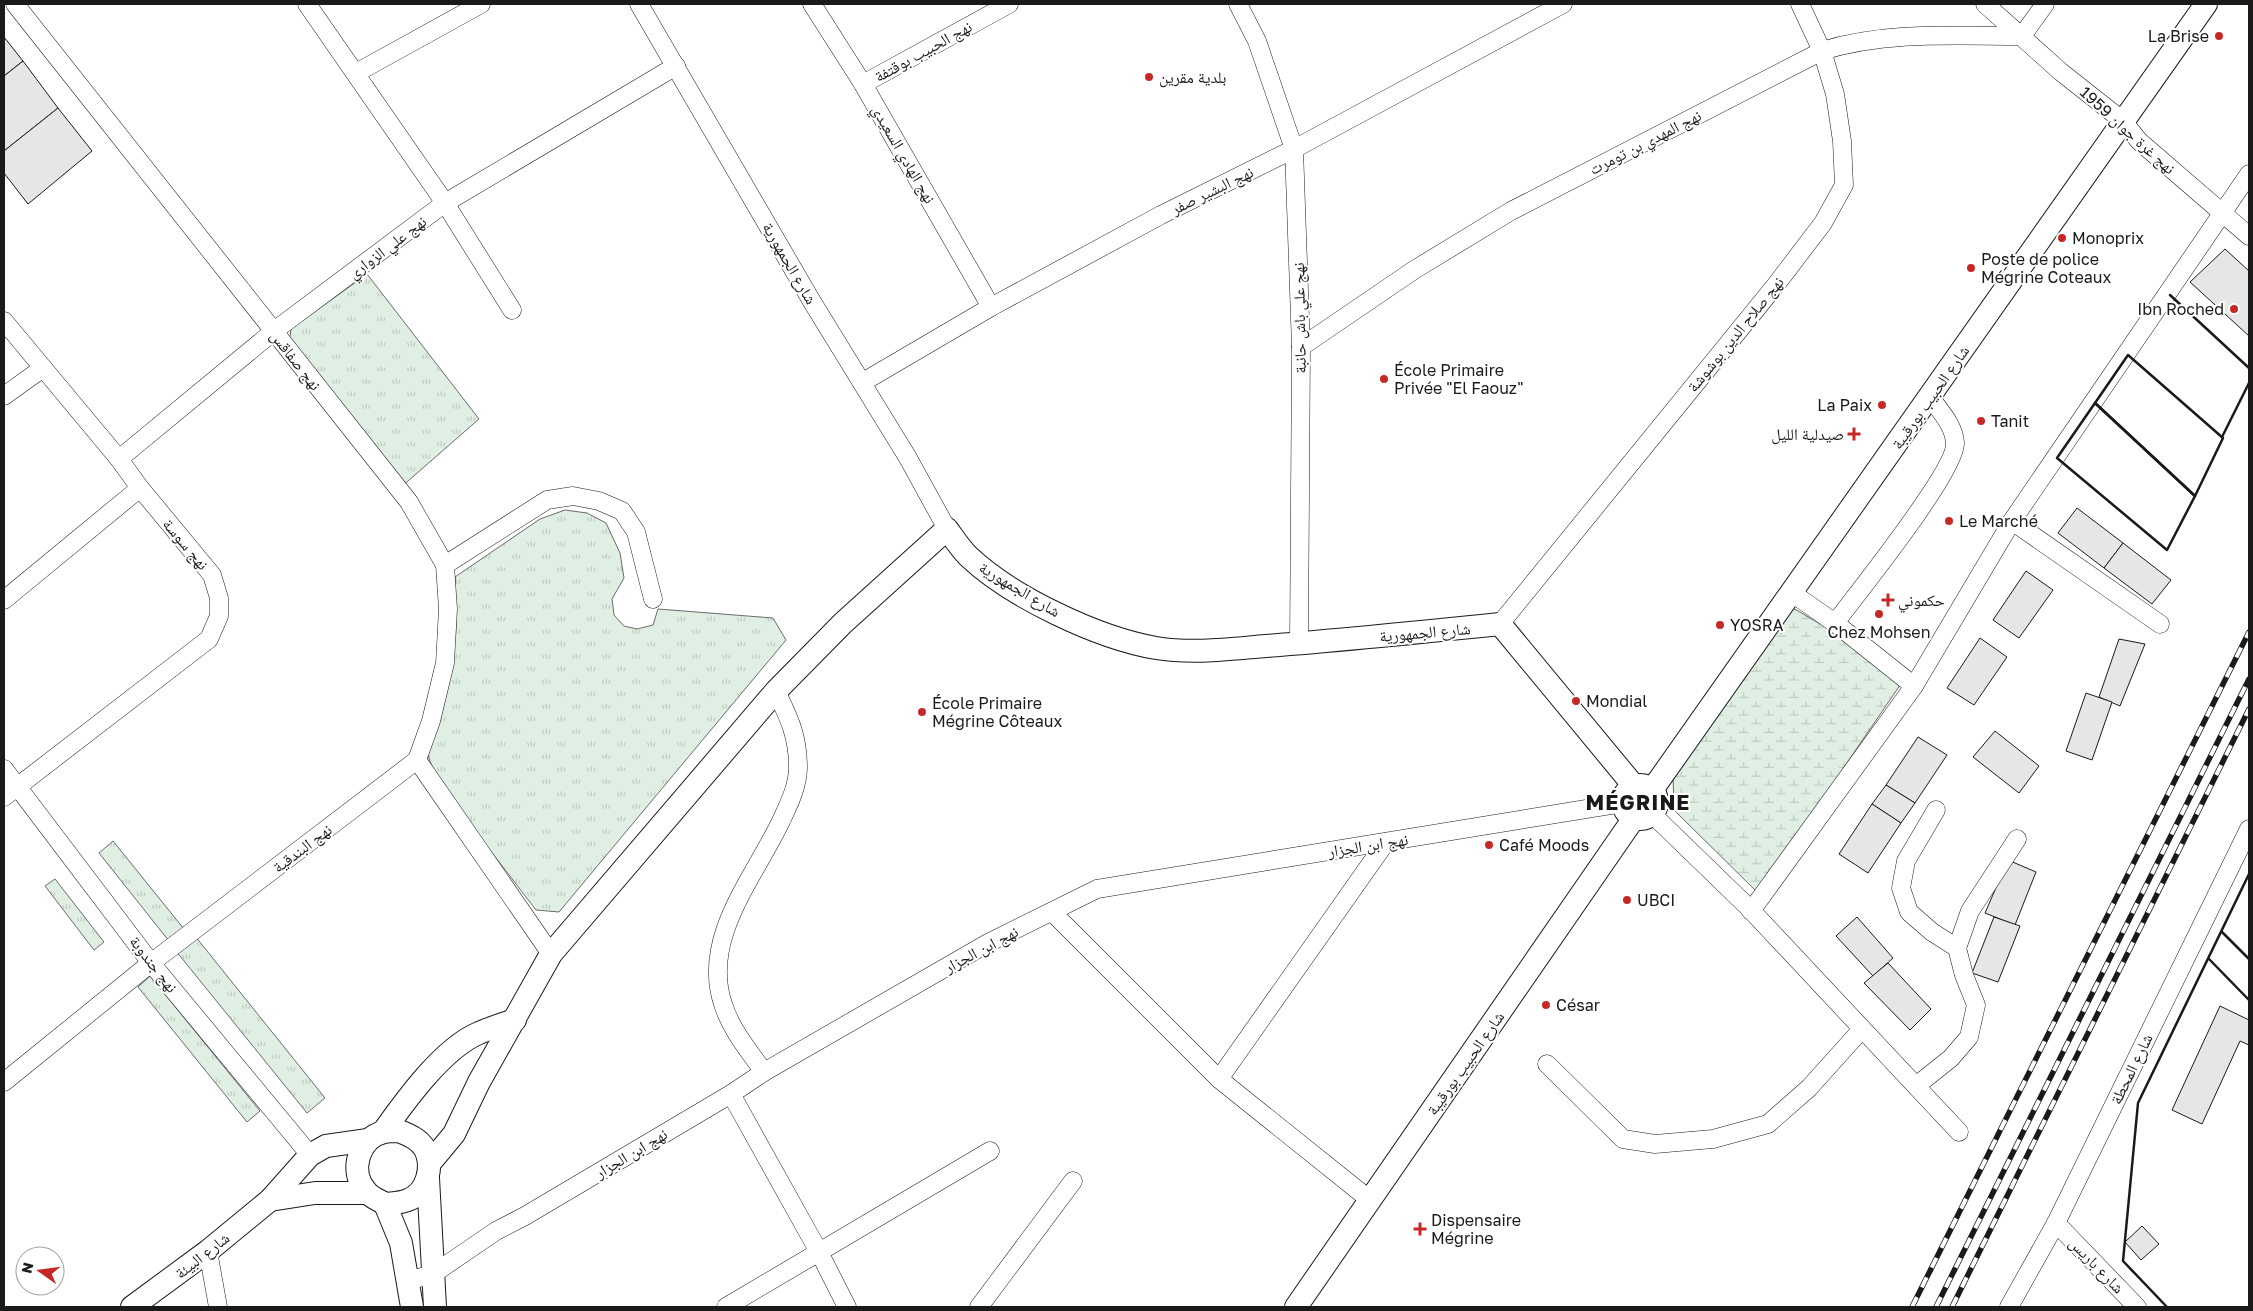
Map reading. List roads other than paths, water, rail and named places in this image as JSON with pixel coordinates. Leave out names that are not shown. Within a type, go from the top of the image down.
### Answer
[{"type":"street","name":"نهج صفاقس","points":[[15,4],[409,502],[445,565],[448,609],[445,663],[431,721],[417,760]]},
{"type":"street","points":[[307,4],[445,203],[512,310]]},
{"type":"street","points":[[356,73],[481,4]]},
{"type":"street","name":"شارع الجمهورية","points":[[638,4],[676,66],[811,300],[864,382],[947,529],[966,554],[983,569],[1048,610],[1120,639],[1157,648],[1190,651],[1299,644],[1500,624]]},
{"type":"street","name":"نهج الهادي السعيدي","points":[[812,4],[863,84],[991,307]]},
{"type":"street","name":"نهج الحبيب بوقتفة","points":[[863,84],[1009,4]]},
{"type":"street","name":"نهج علي باش حانبة","points":[[1238,4],[1257,41],[1294,149],[1301,347],[1299,644]]},
{"type":"street","name":"نهج البشير صفر","points":[[864,382],[991,307],[1161,215],[1294,149],[1563,4]]},
{"type":"street","name":"نهج صلاح الدين بوشوشة","points":[[1500,624],[1775,286],[1823,223],[1844,185],[1842,141],[1835,94],[1822,51],[1800,4]]},
{"type":"street","name":"نهج غرة جوان 1959","points":[[1985,4],[2061,72],[2123,121],[2138,141],[2249,236]]},
{"type":"street","points":[[2022,36],[2045,4]]},
{"type":"street","name":"شارع الحبيب بورقيبة","points":[[1296,1307],[1639,802],[1792,593],[2206,4]]},
{"type":"street","name":"نهج المهدي بن تومرت","points":[[1301,347],[1414,270],[1511,211],[1822,51],[1869,39],[1905,36],[2022,36]]},
{"type":"street","name":"نهج علي الزواري","points":[[119,459],[274,332],[445,203],[676,66]]},
{"type":"street","points":[[1751,911],[1914,686],[2012,522],[2249,174]]},
{"type":"street","name":"نهج سوسة","points":[[4,321],[119,459],[140,488],[212,575],[219,598],[219,616],[216,627],[209,639],[4,797]]},
{"type":"street","points":[[4,396],[43,368]]},
{"type":"street","points":[[1835,623],[1905,530],[1952,460],[1956,445],[1952,428],[1930,397]]},
{"type":"street","points":[[4,600],[140,488]]},
{"type":"street","points":[[445,565],[547,500],[573,496],[599,501],[622,511],[636,532],[652,599]]},
{"type":"street","points":[[2012,522],[2160,624]]},
{"type":"street","points":[[270,1200],[315,1193],[376,1199],[412,1198],[424,1187],[429,1171],[454,1134],[479,1082],[550,954],[776,691],[843,623],[947,529]]},
{"type":"street","points":[[1792,593],[1835,623],[1914,686]]},
{"type":"street","points":[[1500,624],[1639,802],[1751,911],[1959,1132]]},
{"type":"street","points":[[764,1072],[731,1026],[722,1003],[717,974],[723,933],[743,890],[770,845],[792,799],[798,768],[794,729],[776,691]]},
{"type":"street","points":[[417,760],[550,954]]},
{"type":"street","name":"نهج البندقية","points":[[4,1082],[151,963],[417,760]]},
{"type":"street","name":"نهج جندوبة","points":[[4,769],[151,963],[310,1154]]},
{"type":"street","name":"نهج ابن الجزار","points":[[407,1281],[433,1274],[496,1231],[525,1216],[732,1094],[764,1072],[988,943],[1098,889],[1639,802]]},
{"type":"street","points":[[1936,810],[1906,861],[1901,888],[1910,912],[1932,932],[1957,948]]},
{"type":"street","name":"شارع المحطة","points":[[2009,1307],[2056,1223],[2249,829]]},
{"type":"street","points":[[1916,1086],[1951,1058],[1969,1037],[1976,1005],[1964,975],[1957,948],[1970,911],[2017,840]]},
{"type":"street","points":[[1219,1079],[1386,842]]},
{"type":"street","points":[[1052,912],[1219,1079],[1370,1200]]},
{"type":"street","points":[[412,1307],[401,1243],[376,1199],[358,1178],[356,1164],[360,1151],[376,1136],[410,1093],[461,1044],[477,1033],[515,1020]]},
{"type":"street","points":[[1547,1064],[1623,1138],[1655,1144],[1713,1139],[1768,1124],[1808,1088],[1862,1030]]},
{"type":"street","points":[[732,1094],[847,1307]]},
{"type":"street","points":[[310,1154],[326,1146],[399,1131],[414,1137],[425,1149],[429,1171],[435,1307]]},
{"type":"street","points":[[726,1307],[990,1151]]},
{"type":"street","name":"شارع البيئة","points":[[132,1307],[208,1251],[270,1200],[310,1154]]},
{"type":"street","points":[[979,1307],[1073,1181]]},
{"type":"street","name":"شارع باريس","points":[[2056,1223],[2137,1307]]},
{"type":"street","points":[[208,1251],[218,1307]]},
{"type":"railway","points":[[1912,1307],[2249,632]]},
{"type":"railway","points":[[1936,1307],[2249,679]]},
{"type":"railway","points":[[1952,1307],[2249,709]]},
{"type":"place","name":"La Brise","points":[[2219,36]]},
{"type":"place","name":"بلدية مقرين","points":[[1149,77]]},
{"type":"place","name":"Monoprix","points":[[2062,238]]},
{"type":"place","name":"Poste de police Mégrine Coteaux","points":[[1971,268]]},
{"type":"place","name":"Ibn Roched","points":[[2234,309]]},
{"type":"place","name":"École Primaire Privée \"El Faouz\"","points":[[1384,379]]},
{"type":"place","name":"La Paix","points":[[1882,405]]},
{"type":"place","name":"Tanit","points":[[1981,421]]},
{"type":"place","name":"صيدلية الليل","points":[[1854,434]]},
{"type":"place","name":"Le Marché","points":[[1949,521]]},
{"type":"place","name":"حكموني","points":[[1888,600]]},
{"type":"place","name":"Chez Mohsen","points":[[1879,614]]},
{"type":"place","name":"YOSRA","points":[[1720,625]]},
{"type":"place","name":"Mondial","points":[[1576,701]]},
{"type":"place","name":"École Primaire Mégrine Côteaux","points":[[922,712]]},
{"type":"place","name":"Café Moods","points":[[1489,845]]},
{"type":"place","name":"UBCI","points":[[1627,900]]},
{"type":"place","name":"César","points":[[1546,1005]]},
{"type":"place","name":"Dispensaire Mégrine","points":[[1420,1229]]},
{"type":"district","name":"MÉGRINE","points":[[1638,802]]}]
